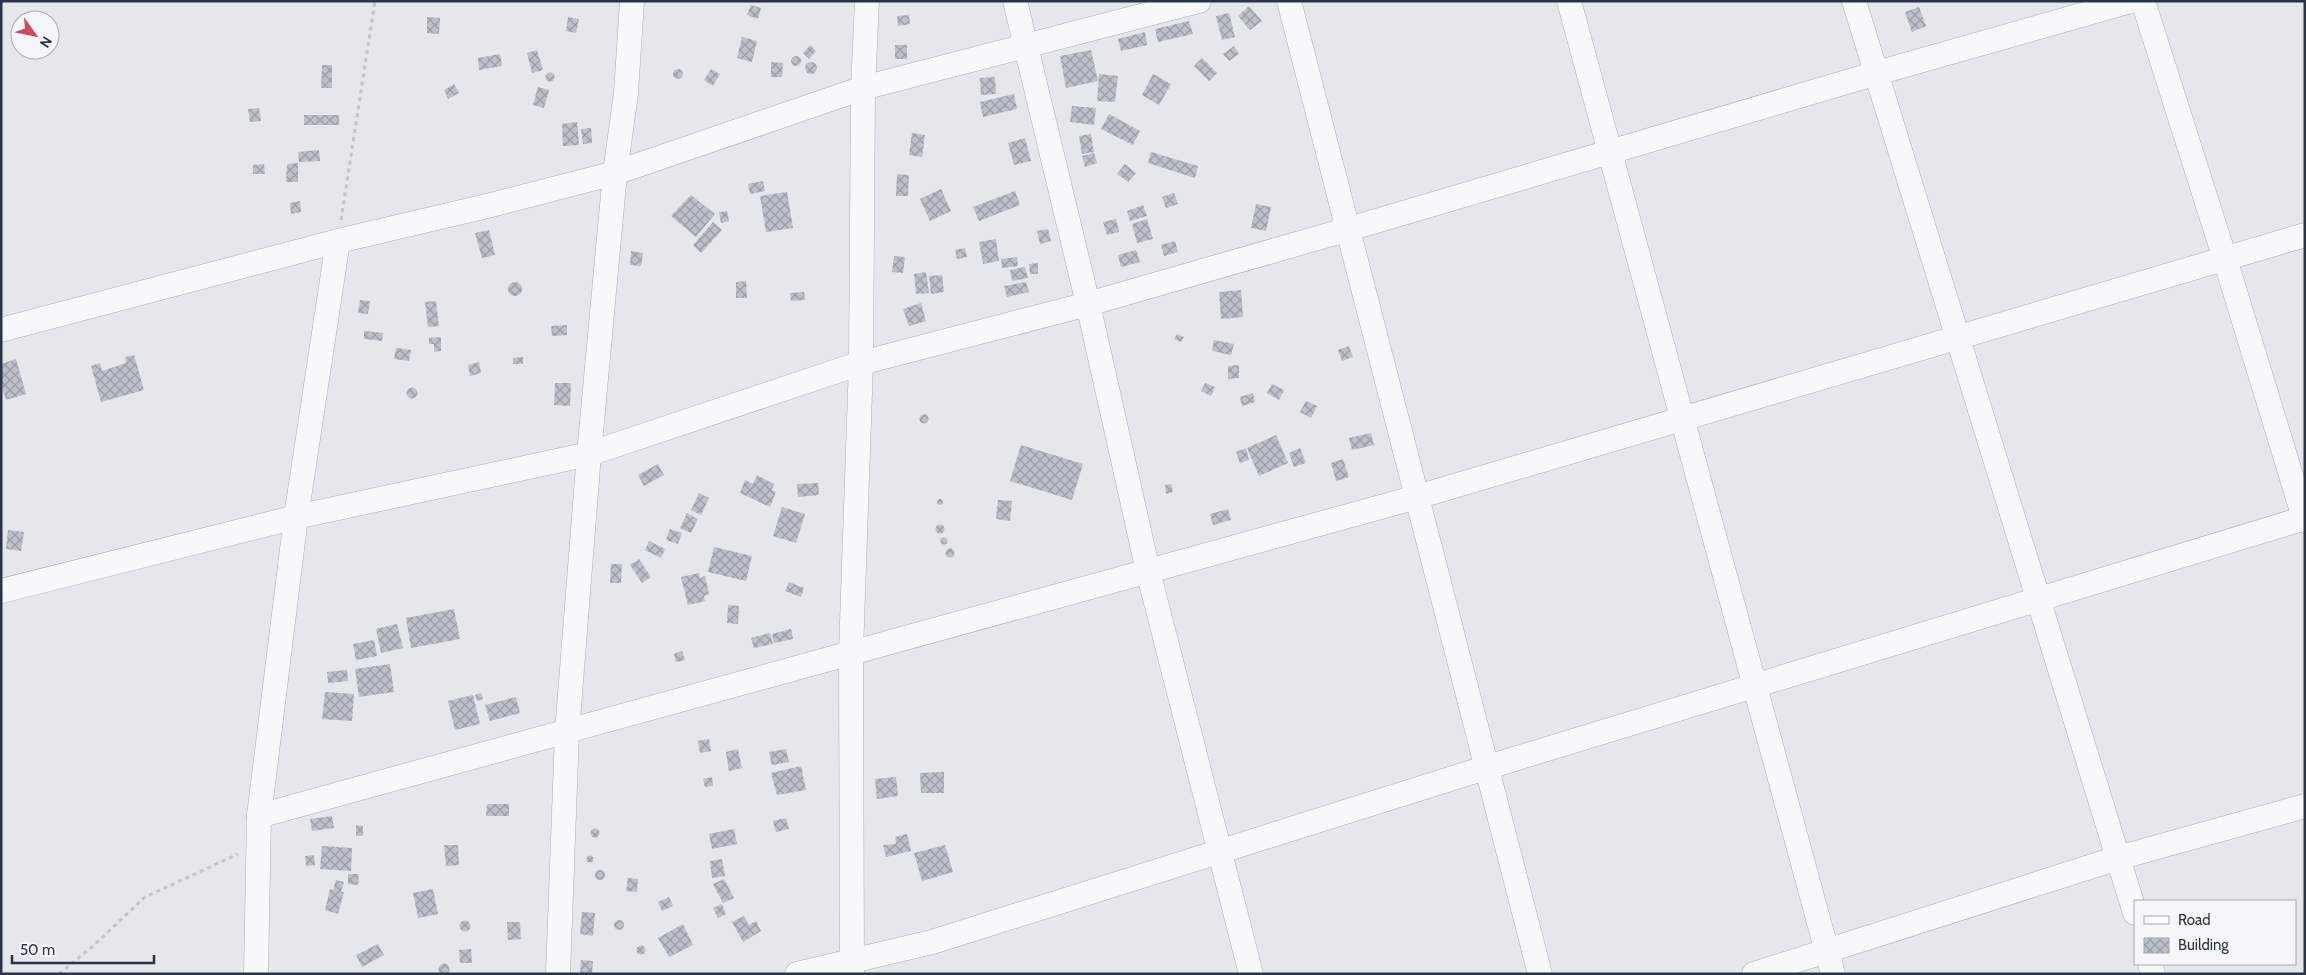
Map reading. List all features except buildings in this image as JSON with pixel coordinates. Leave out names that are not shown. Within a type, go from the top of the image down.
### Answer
[{"type":"street","points":[[558,974],[567,732],[589,454],[615,172],[626,93],[632,1]]},
{"type":"street","points":[[852,967],[851,652],[861,363],[863,88],[867,1]]},
{"type":"street","points":[[1015,1],[1088,304],[1148,571],[1251,974]]},
{"type":"street","points":[[1,330],[338,241],[487,206],[615,172],[863,88],[1199,1]]},
{"type":"street","points":[[1290,1],[1540,974]]},
{"type":"street","points":[[1569,1],[1832,974]]},
{"type":"street","points":[[1854,1],[2134,910]]},
{"type":"street","points":[[1,591],[296,517],[589,454],[861,363],[1088,304],[1877,73],[2132,1]]},
{"type":"street","points":[[797,974],[852,967],[1488,767],[2304,519],[2225,259],[2143,1]]},
{"type":"street","points":[[259,816],[1416,497],[2305,235]]},
{"type":"street","points":[[256,974],[259,816],[296,517],[338,241]]},
{"type":"street","points":[[1754,974],[2118,858],[2305,806]]},
{"type":"path","points":[[338,241],[375,1]]},
{"type":"path","points":[[59,974],[93,946],[145,897],[259,844]]}]
